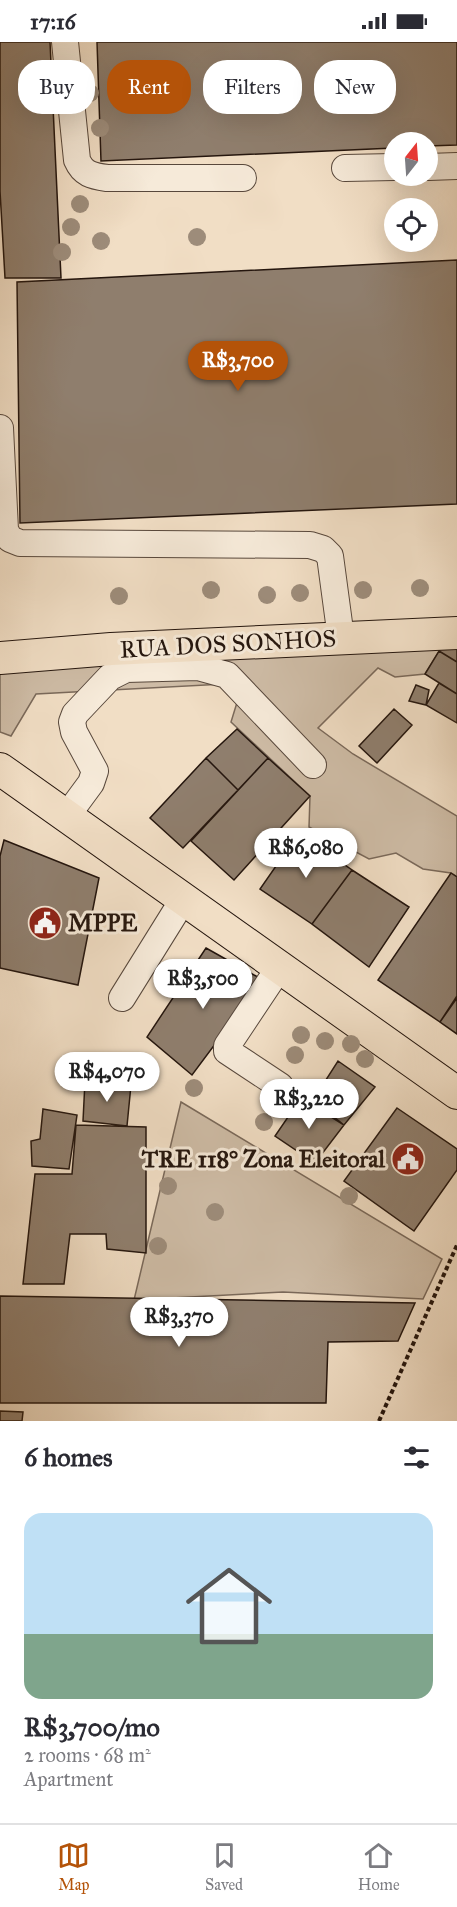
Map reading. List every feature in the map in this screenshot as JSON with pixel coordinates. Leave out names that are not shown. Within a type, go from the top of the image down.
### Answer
[{"type":"main road","name":"RUA DOS SONHOS","points":[[0,658],[111,649],[457,633]]},
{"type":"main road","points":[[0,769],[457,1094]]},
{"type":"lane","points":[[65,42],[77,160],[81,170],[92,176],[107,178],[243,178]]},
{"type":"lane","points":[[438,166],[457,166]]},
{"type":"lane","points":[[345,168],[384,167]]},
{"type":"lane","points":[[0,428],[5,530],[10,539],[20,543],[310,545],[330,555],[341,638]]},
{"type":"lane","points":[[66,817],[92,783],[95,771],[74,732],[72,722],[75,714],[110,677],[126,669],[198,667],[227,675],[314,765]]},
{"type":"lane","points":[[122,998],[183,900]]},
{"type":"lane","points":[[279,968],[227,1046],[228,1051],[280,1086]]},
{"type":"path","points":[[379,1421],[457,1245]]},
{"type":"shaded area","points":[[447,639],[425,674],[395,677],[378,668],[318,728],[353,754],[457,816],[457,877],[451,873],[423,869],[396,853],[369,859],[309,827],[310,796],[231,722],[243,683],[36,694],[11,736],[0,732],[0,662]]},
{"type":"shaded area","points":[[181,1102],[442,1259],[423,1299],[283,1292],[134,1300]]},
{"type":"building","points":[[0,42],[50,42],[51,60],[18,60],[18,114],[53,114],[61,278],[5,278],[0,191]]},
{"type":"building","points":[[97,42],[457,42],[457,145],[438,146],[438,132],[384,132],[384,148],[101,161]]},
{"type":"building","points":[[457,260],[457,504],[20,523],[17,282]]},
{"type":"building","points":[[447,639],[457,645],[457,662],[439,651]]},
{"type":"building","points":[[439,651],[457,662],[457,694],[425,674]]},
{"type":"building","points":[[439,683],[457,694],[457,723],[426,705]]},
{"type":"building","points":[[416,685],[429,690],[426,705],[409,701]]},
{"type":"building","points":[[394,709],[412,725],[377,763],[359,746]]},
{"type":"building","points":[[237,729],[268,758],[238,790],[206,758]]},
{"type":"building","points":[[206,758],[238,790],[183,848],[150,818]]},
{"type":"building","points":[[268,758],[310,796],[234,880],[191,841]]},
{"type":"building","points":[[299,833],[352,870],[312,924],[260,889]]},
{"type":"building","name":"MPPE","points":[[4,840],[99,878],[78,985],[0,968],[0,856]]},
{"type":"building","points":[[352,870],[409,907],[369,967],[312,924]]},
{"type":"building","points":[[451,873],[457,877],[457,996],[440,1022],[378,980]]},
{"type":"building","points":[[206,948],[263,980],[192,1075],[147,1037]]},
{"type":"building","points":[[457,998],[457,1034],[440,1022]]},
{"type":"building","points":[[338,1061],[375,1087],[344,1125],[313,1100]]},
{"type":"building","points":[[85,1081],[131,1085],[127,1126],[83,1121]]},
{"type":"building","points":[[301,1098],[344,1125],[315,1163],[275,1136]]},
{"type":"building","name":"TRE 118° Zona Eleitoral","points":[[397,1108],[457,1149],[457,1170],[414,1231],[344,1181]]},
{"type":"building","points":[[43,1109],[77,1115],[69,1169],[32,1166],[31,1141],[40,1139]]},
{"type":"building","points":[[76,1125],[146,1127],[146,1253],[107,1249],[106,1234],[70,1234],[64,1284],[23,1284],[35,1174],[72,1174]]},
{"type":"building","points":[[0,1296],[415,1303],[398,1341],[328,1342],[326,1403],[0,1403]]},
{"type":"building","points":[[0,1411],[23,1412],[22,1421],[0,1421]]},
{"type":"place","name":"MPPE","points":[[45,923]]},
{"type":"place","name":"TRE 118° Zona Eleitoral","points":[[408,1159]]}]
